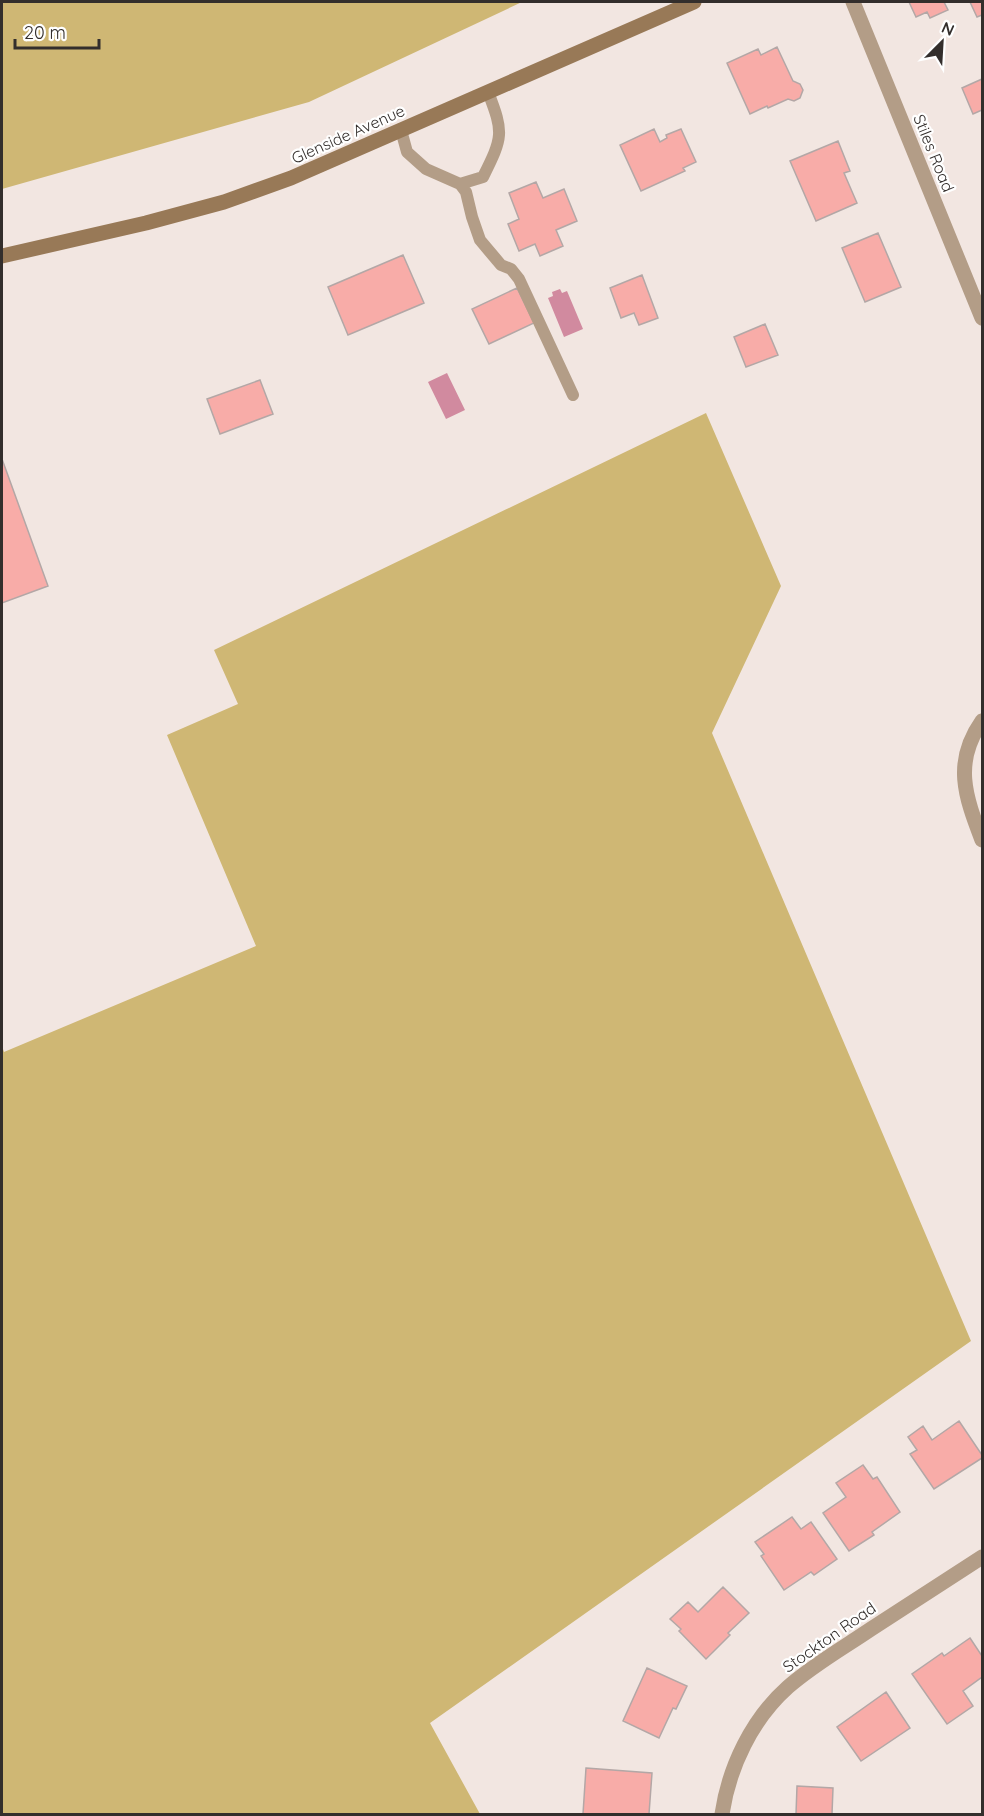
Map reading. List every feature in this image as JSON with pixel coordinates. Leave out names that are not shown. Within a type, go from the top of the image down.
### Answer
[{"type":"main road","name":"Glenside Avenue","points":[[2,256],[146,223],[224,202],[291,178],[694,2]]},
{"type":"street","name":"Stiles Road","points":[[853,2],[982,318]]},
{"type":"street","points":[[982,721],[968,746],[964,770],[967,795],[982,840]]},
{"type":"street","name":"Stockton Road","points":[[722,1815],[730,1780],[747,1739],[773,1703],[789,1687],[824,1660],[982,1557]]},
{"type":"lane","points":[[460,184],[483,177],[500,136],[498,118],[488,92]]},
{"type":"lane","points":[[401,130],[407,152],[426,169],[460,184],[466,192],[480,240],[501,265],[511,268],[519,279],[573,395]]},
{"type":"shaded area","points":[[2,2],[522,2],[309,102],[2,189]]},
{"type":"shaded area","points":[[560,289],[562,293],[567,291],[583,329],[564,337],[548,298],[553,296],[552,292]]},
{"type":"shaded area","points":[[447,373],[465,410],[446,419],[428,382]]},
{"type":"shaded area","points":[[706,413],[781,586],[712,733],[971,1341],[430,1723],[480,1814],[2,1814],[2,1046],[4,1052],[256,946],[167,735],[238,704],[214,650]]},
{"type":"building","points":[[909,2],[944,2],[948,10],[930,18],[927,12],[916,17]]},
{"type":"building","points":[[970,2],[982,2],[982,15],[977,17]]},
{"type":"building","points":[[777,47],[793,81],[800,84],[803,90],[800,98],[794,101],[788,99],[750,114],[727,63],[758,49],[761,55]]},
{"type":"building","points":[[982,79],[982,110],[973,114],[962,88]]},
{"type":"building","points":[[654,129],[660,142],[667,138],[666,135],[681,129],[696,162],[683,168],[685,171],[641,191],[620,145]]},
{"type":"building","points":[[838,141],[850,171],[844,173],[857,203],[816,221],[790,161]]},
{"type":"building","points":[[536,182],[543,198],[564,189],[577,221],[556,230],[563,246],[540,256],[535,244],[519,251],[508,224],[519,219],[509,193]]},
{"type":"building","points":[[878,233],[901,287],[865,302],[842,248]]},
{"type":"building","points":[[403,255],[424,303],[348,335],[328,287]]},
{"type":"building","points":[[642,275],[658,318],[639,325],[634,313],[621,318],[610,288]]},
{"type":"building","points":[[517,288],[534,323],[489,344],[472,309]]},
{"type":"building","points":[[765,324],[778,355],[746,367],[734,337]]},
{"type":"building","points":[[260,380],[273,414],[220,434],[207,399]]},
{"type":"building","points":[[2,459],[48,586],[2,603]]},
{"type":"building","points":[[959,1421],[982,1458],[934,1489],[910,1454],[917,1450],[908,1437],[923,1426],[932,1440]]},
{"type":"building","points":[[863,1465],[873,1479],[877,1477],[900,1512],[872,1532],[874,1535],[849,1551],[823,1513],[846,1497],[836,1483]]},
{"type":"building","points":[[792,1517],[801,1529],[811,1522],[837,1559],[814,1575],[811,1572],[784,1590],[761,1556],[764,1554],[755,1542]]},
{"type":"building","points":[[723,1587],[749,1613],[706,1659],[670,1619],[688,1602],[698,1612]]},
{"type":"building","points":[[970,1638],[982,1656],[982,1677],[963,1691],[973,1706],[947,1724],[912,1674],[942,1653],[944,1656]]},
{"type":"building","points":[[647,1668],[687,1686],[676,1709],[673,1708],[659,1738],[623,1721]]},
{"type":"building","points":[[886,1692],[910,1728],[861,1761],[837,1727]]},
{"type":"building","points":[[586,1768],[652,1773],[649,1814],[583,1814]]},
{"type":"building","points":[[797,1786],[833,1788],[832,1814],[796,1814]]}]
